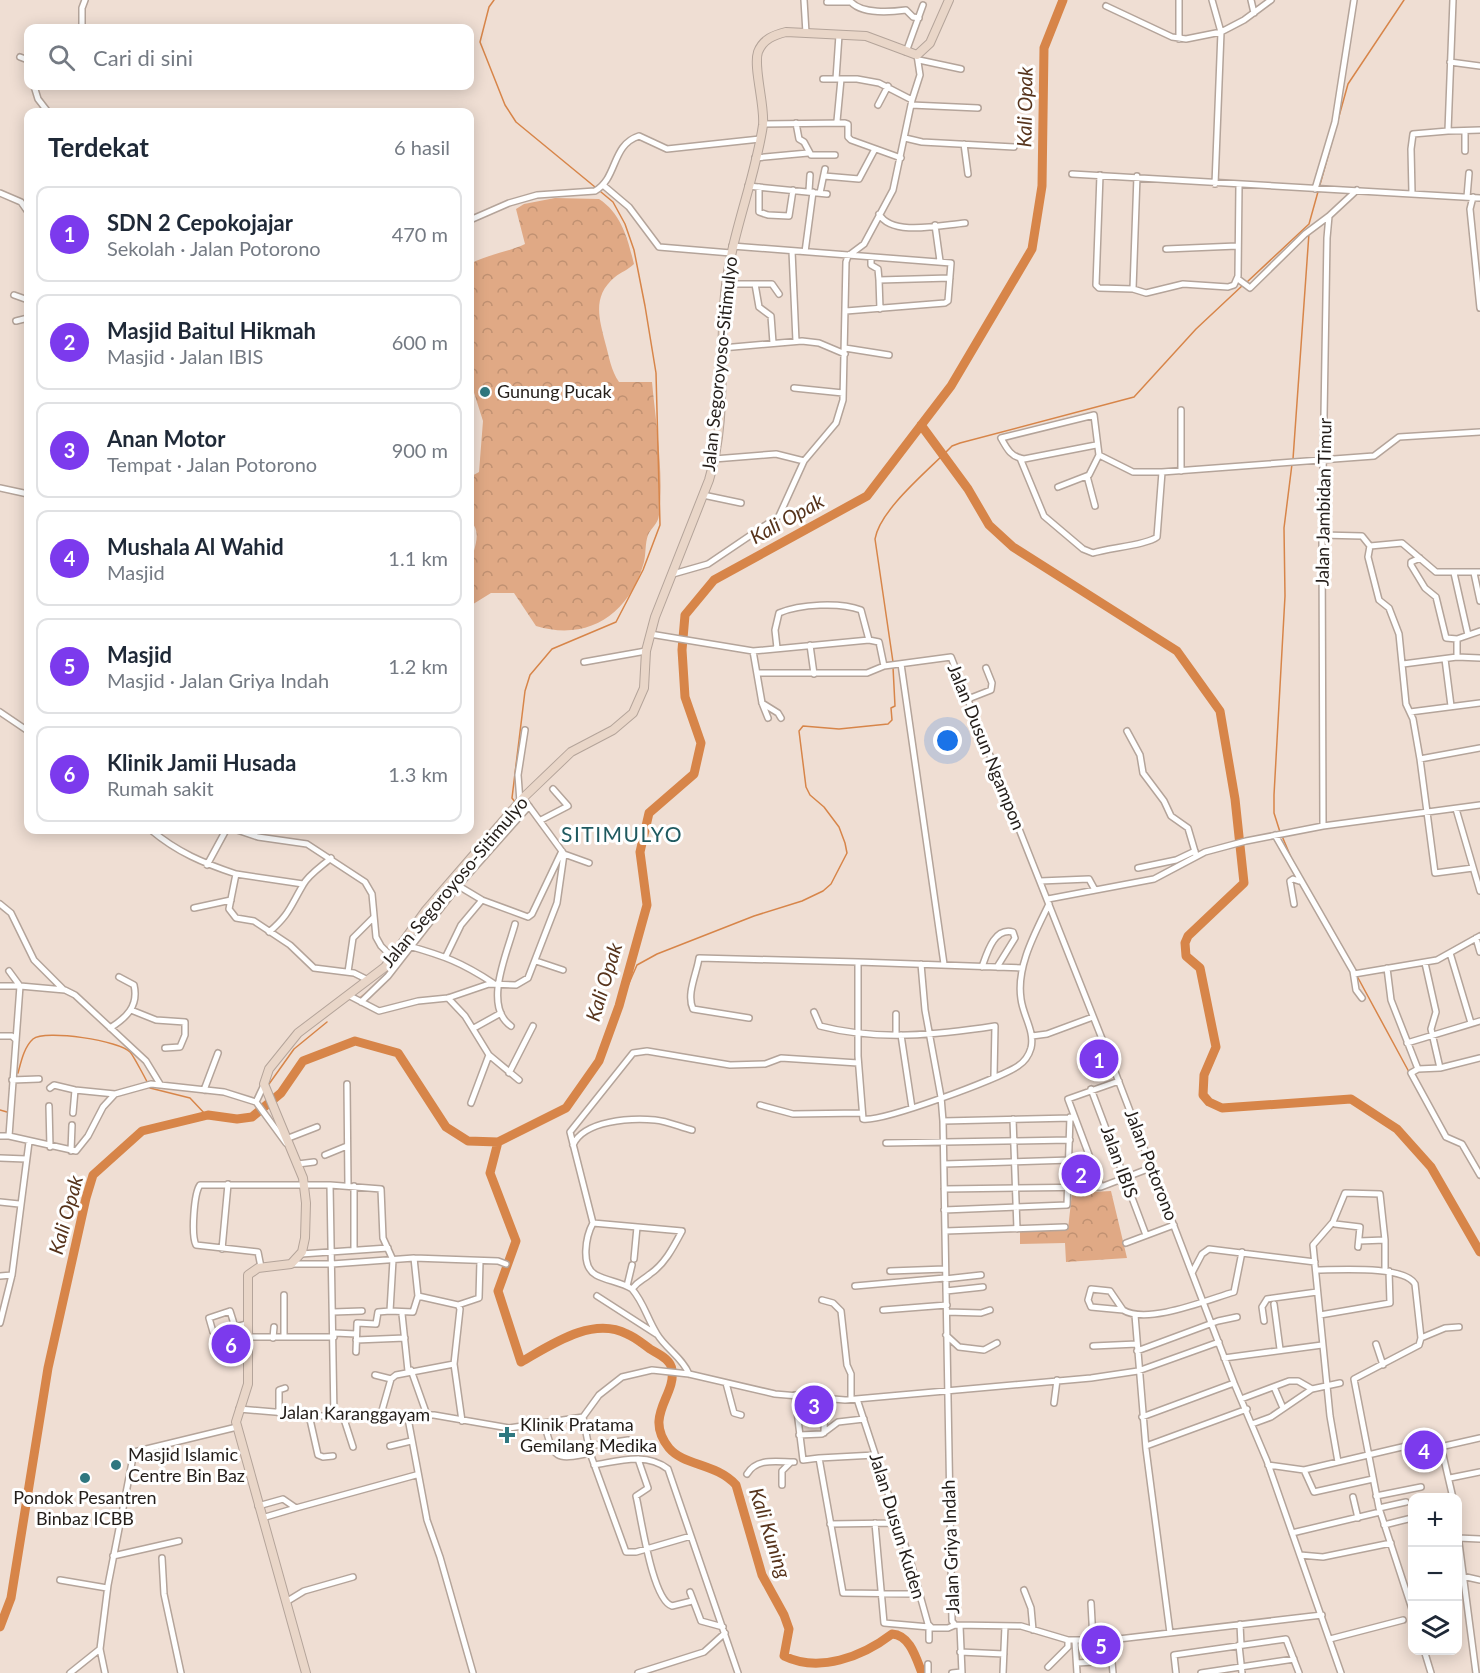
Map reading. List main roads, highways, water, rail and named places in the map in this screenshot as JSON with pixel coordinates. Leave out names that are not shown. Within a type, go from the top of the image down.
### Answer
[{"type":"main road","name":"Jalan Segoroyoso-Sitimulyo","points":[[306,1673],[237,1427],[239,1409],[245,1398],[248,1383],[247,1280],[253,1270],[261,1267],[291,1264],[301,1254],[305,1238],[305,1187],[286,1139],[274,1119],[265,1087],[269,1069],[288,1044],[315,1018],[368,980],[407,945],[519,803],[571,752],[613,730],[633,713],[644,688],[646,651],[650,634],[703,495],[714,459],[726,284],[731,249],[763,124],[757,60],[764,42],[786,32],[875,38],[918,57],[930,44],[949,0]]},
{"type":"waterway","points":[[494,0],[489,7],[480,42],[505,105],[516,122],[595,187]]},
{"type":"waterway","name":"Kali Opak","points":[[0,1627],[11,1598],[48,1368],[93,1175],[142,1131],[208,1115],[237,1119],[252,1117],[281,1093],[303,1061],[355,1041],[398,1053],[446,1127],[468,1141],[498,1142],[566,1108],[599,1061],[619,1006],[647,905],[640,852],[649,813],[694,774],[701,743],[685,697],[682,650],[685,615],[714,580],[867,496],[951,386],[1032,249],[1042,186],[1044,48],[1063,0]]},
{"type":"waterway","points":[[1247,282],[1309,224],[1348,84],[1404,0]]},
{"type":"waterway","points":[[515,802],[512,798],[525,691],[530,675],[552,649],[616,622],[643,570],[660,525],[656,373],[645,306],[634,250],[625,224],[613,202],[601,192]]},
{"type":"waterway","points":[[1293,459],[1309,233]]},
{"type":"waterway","points":[[893,662],[875,539],[886,515],[907,490],[952,446],[1134,397],[1196,329],[1243,285]]},
{"type":"waterway","points":[[921,425],[968,489],[989,525],[1013,547],[1177,651],[1220,711],[1235,799],[1244,883],[1188,936],[1185,943],[1186,956],[1200,968],[1216,1047],[1204,1075],[1203,1095],[1209,1102],[1222,1108],[1351,1099],[1397,1129],[1431,1167],[1480,1252]]},
{"type":"waterway","points":[[1280,832],[1274,813],[1274,795],[1285,596],[1284,528],[1292,464]]},
{"type":"waterway","points":[[619,1006],[637,965],[657,954],[754,916],[802,901],[823,891],[831,884],[847,853],[845,843],[839,827],[824,807],[810,795],[806,787],[799,731],[803,726],[839,729],[888,724],[892,720],[891,708],[895,706],[893,667]]},
{"type":"waterway","points":[[458,882],[520,809]]},
{"type":"waterway","points":[[1282,836],[1293,862]]},
{"type":"waterway","points":[[386,974],[454,886]]},
{"type":"waterway","points":[[1357,976],[1409,1072]]},
{"type":"waterway","points":[[361,997],[370,990]]},
{"type":"waterway","points":[[269,1084],[294,1049],[327,1022]]},
{"type":"waterway","points":[[18,1073],[25,1050],[33,1039],[40,1036],[67,1036],[99,1040],[130,1052],[150,1088],[190,1098],[206,1115]]},
{"type":"waterway","points":[[0,1110],[7,1112]]},
{"type":"waterway","name":"Kali Kuning","points":[[498,1142],[490,1173],[516,1241],[498,1291],[521,1362],[558,1341],[586,1330],[600,1328],[614,1329],[630,1335],[664,1357],[671,1366],[672,1380],[660,1416],[659,1426],[662,1437],[675,1454],[719,1472],[736,1485],[762,1575],[789,1629],[784,1656],[797,1661],[826,1663],[854,1656],[892,1634],[898,1635],[908,1643],[922,1673]]},
{"type":"place","name":"Gunung Pucak","points":[[485,392]]},
{"type":"place","name":"SDN 2 Cepokojajar","points":[[1099,1059]]},
{"type":"place","name":"Masjid Baitul Hikmah","points":[[1081,1174]]},
{"type":"place","name":"Klinik Jamii Husada","points":[[231,1344]]},
{"type":"place","name":"Anan Motor","points":[[814,1405]]},
{"type":"place","name":"Klinik Pratama Gemilang Medika","points":[[507,1435]]},
{"type":"place","name":"Mushala Al Wahid","points":[[1424,1450]]},
{"type":"place","name":"Masjid Islamic Centre Bin Baz","points":[[116,1465]]},
{"type":"place","name":"Pondok Pesantren Binbaz ICBB","points":[[85,1478]]},
{"type":"place","name":"Masjid","points":[[1101,1645]]},
{"type":"district","name":"SITIMULYO","points":[[622,835]]}]
